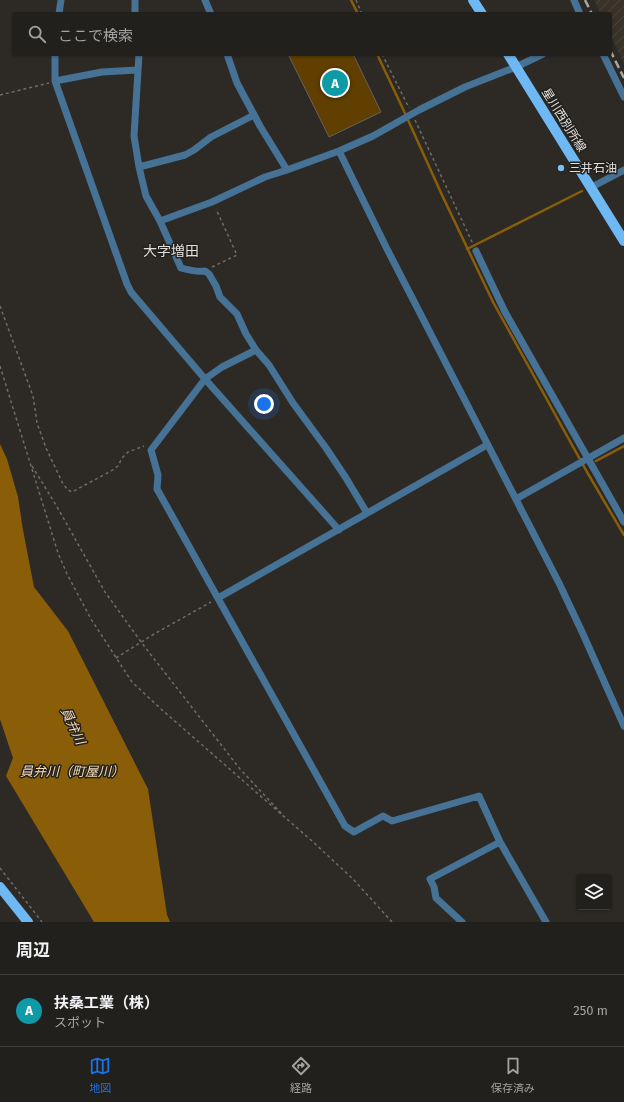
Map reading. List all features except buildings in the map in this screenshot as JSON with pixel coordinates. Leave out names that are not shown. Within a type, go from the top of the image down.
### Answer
[{"type":"main road","points":[[473,0],[481,12]]},
{"type":"main road","name":"星川西別所線","points":[[509,56],[624,241]]},
{"type":"main road","points":[[0,887],[28,922]]},
{"type":"street","points":[[59,12],[61,0]]},
{"type":"street","points":[[135,0],[135,12]]},
{"type":"street","points":[[205,0],[209,12]]},
{"type":"street","points":[[574,0],[579,12]]},
{"type":"street","points":[[55,56],[55,81],[129,288],[205,379],[338,530]]},
{"type":"street","points":[[139,56],[134,136],[139,167],[146,196],[160,221],[180,268],[186,270],[205,270],[209,274],[220,297],[237,314],[246,334],[256,350],[269,365],[293,403],[326,448],[367,513]]},
{"type":"street","points":[[228,56],[237,83],[254,115],[287,170]]},
{"type":"street","points":[[160,221],[212,202],[265,177],[339,151],[374,136],[408,116],[465,87],[516,67],[539,56]]},
{"type":"street","points":[[604,56],[624,97]]},
{"type":"street","points":[[55,81],[102,72],[137,70]]},
{"type":"street","points":[[139,167],[185,155],[211,137],[254,115]]},
{"type":"street","points":[[339,151],[387,249],[559,583],[624,726]]},
{"type":"street","points":[[590,188],[624,170]]},
{"type":"street","points":[[476,251],[505,312],[624,522]]},
{"type":"street","points":[[256,350],[222,367],[205,379],[151,450],[158,476],[157,489],[345,826],[354,832],[383,816],[392,821],[479,796],[500,842],[546,922]]},
{"type":"street","points":[[516,499],[624,438]]},
{"type":"street","points":[[218,598],[487,445]]},
{"type":"street","points":[[462,922],[436,898],[434,887],[430,879],[500,842]]},
{"type":"path","points":[[356,0],[361,12]]},
{"type":"path","points":[[383,56],[408,116],[471,240]]},
{"type":"path","points":[[0,95],[55,81]]},
{"type":"path","points":[[205,270],[237,255],[212,202]]},
{"type":"path","points":[[0,306],[33,396],[37,424],[46,448],[63,484],[68,490],[72,492],[111,471],[118,466],[122,458],[128,452],[147,445],[156,444]]},
{"type":"path","points":[[0,366],[58,553],[90,619],[132,682],[353,879],[392,922]]},
{"type":"path","points":[[30,464],[56,505],[105,592],[141,642],[240,769],[289,821]]},
{"type":"path","points":[[116,658],[218,598]]},
{"type":"path","points":[[0,868],[42,922]]},
{"type":"shaded area","points":[[594,0],[624,0],[624,64],[612,38],[612,12],[600,12]]},
{"type":"water","name":"員弁川（町屋川）","points":[[0,444],[7,459],[18,497],[34,587],[68,631],[148,789],[167,915],[170,922],[94,922],[6,776],[13,758],[0,719]]},
{"type":"waterway","points":[[351,0],[357,12]]},
{"type":"waterway","points":[[378,56],[493,302],[587,472],[624,535]]},
{"type":"waterway","points":[[467,249],[582,191]]},
{"type":"waterway","points":[[596,461],[624,446]]},
{"type":"railway","points":[[585,0],[591,12]]},
{"type":"railway","points":[[612,54],[624,78]]},
{"type":"place","name":"扶桑工業（株）","points":[[335,83]]},
{"type":"place","name":"三井石油","points":[[561,168]]},
{"type":"district","name":"大字増田","points":[[171,251]]},
{"type":"water label","name":"員弁川","points":[[73,726]]}]
